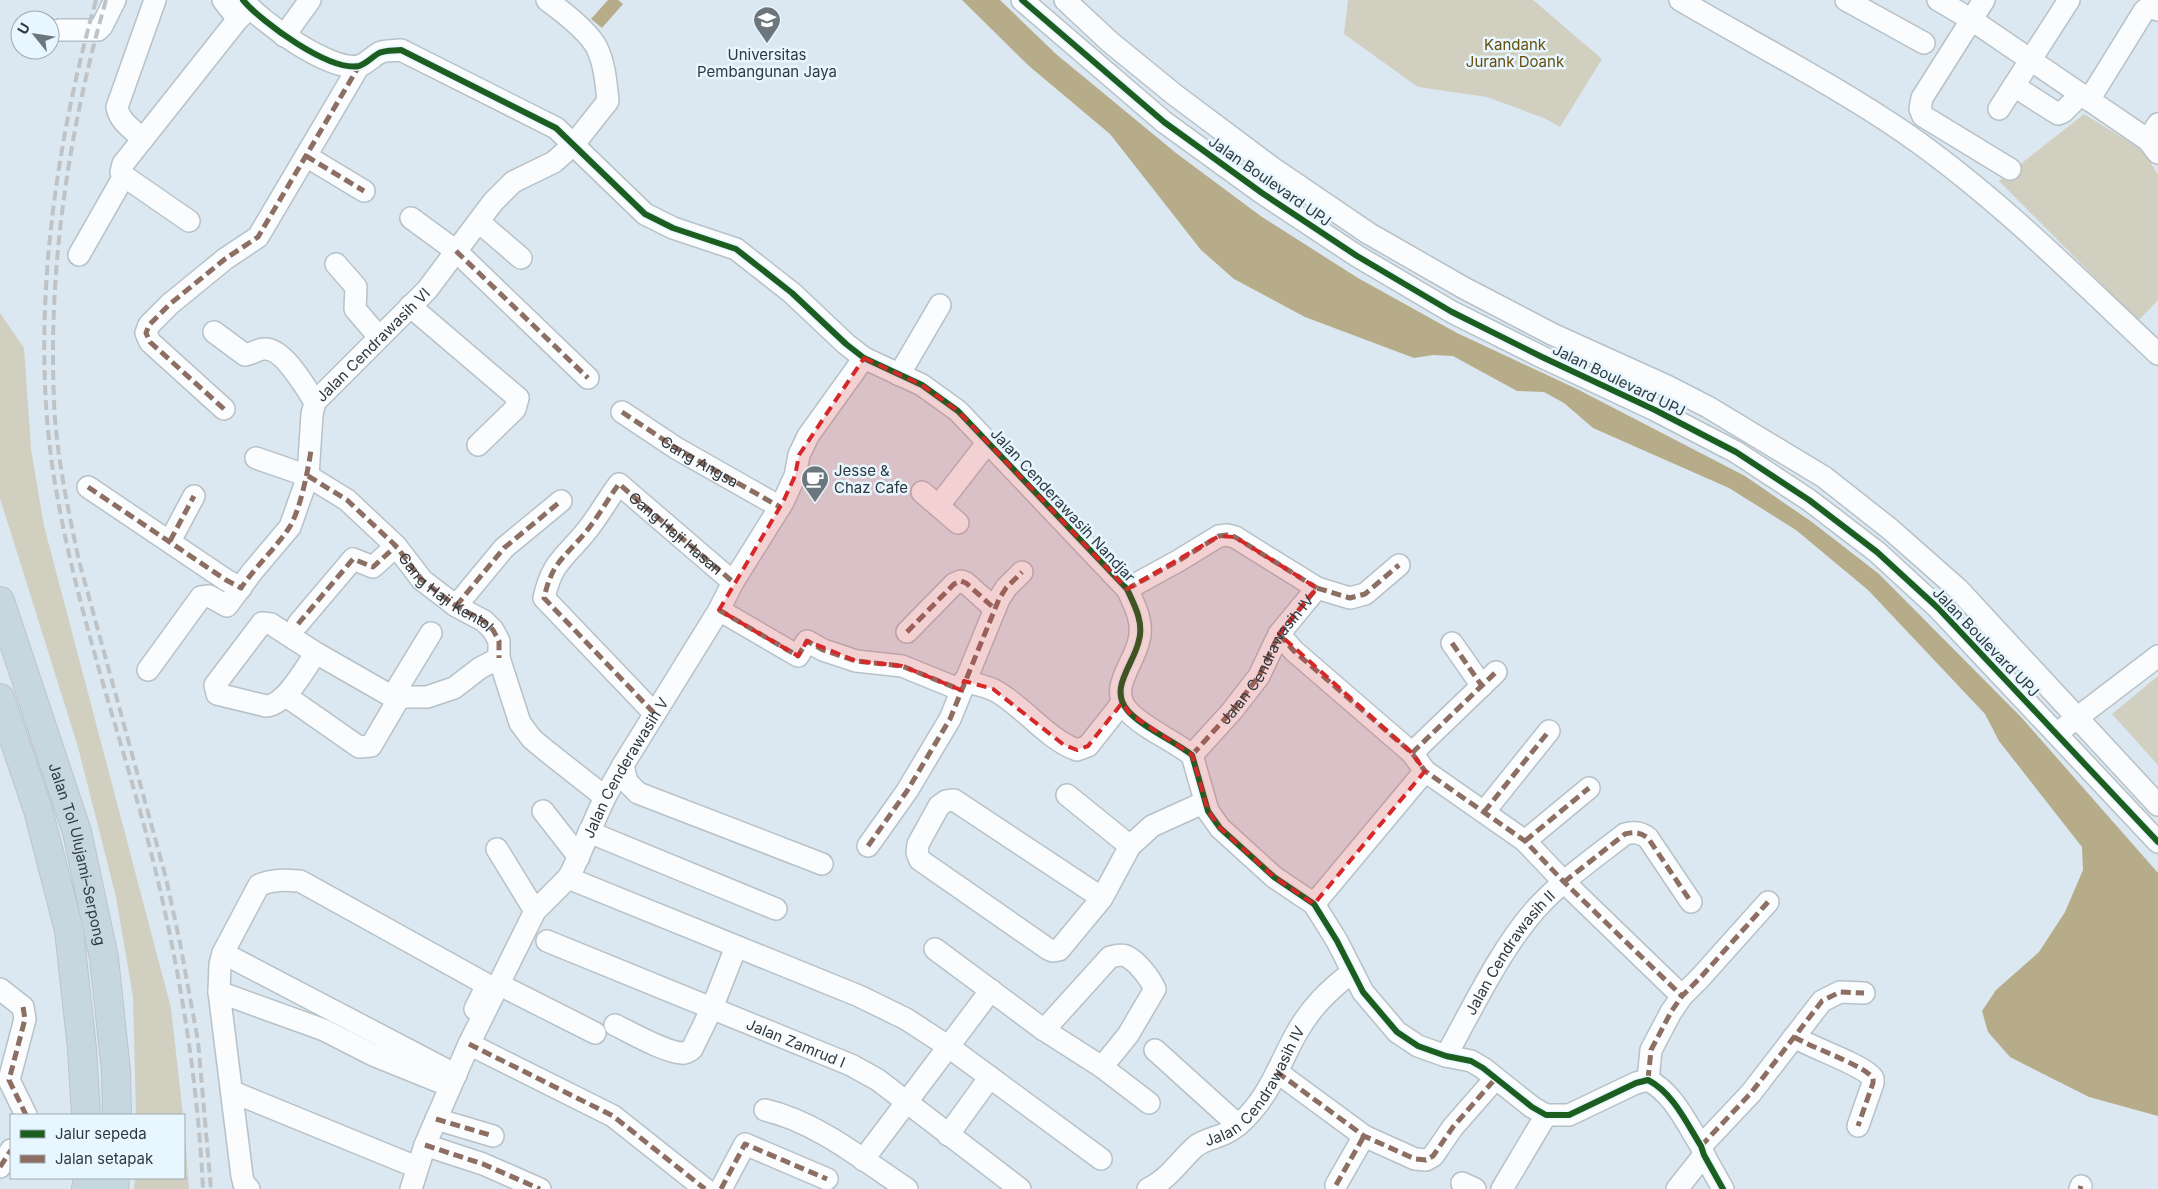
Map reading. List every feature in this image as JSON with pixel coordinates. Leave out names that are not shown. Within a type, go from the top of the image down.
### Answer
[{"type":"highway","name":"Jalan Tol Ulujami–Serpong","points":[[0,601],[77,832],[104,958],[116,1071],[117,1114]]},
{"type":"highway","name":"Jalan Tol Ulujami–Serpong","points":[[0,698],[38,810],[68,930],[82,1049],[86,1114]]},
{"type":"street","points":[[60,30],[98,30],[102,26],[115,0]]},
{"type":"street","points":[[143,139],[122,120],[118,114],[117,107],[154,0]]},
{"type":"street","points":[[224,0],[243,9],[284,36],[318,55],[342,65],[359,66],[258,237],[225,259],[170,304],[149,325],[146,333],[150,342],[224,409]]},
{"type":"street","points":[[284,36],[310,0]]},
{"type":"street","name":"Jalan Cendrawasih VI","points":[[148,670],[201,597],[209,596],[225,606],[290,527],[308,476],[312,414],[315,402],[427,290],[493,202],[513,182],[554,162],[574,144],[608,101],[605,74],[597,47],[571,19],[547,0]]},
{"type":"street","name":"Jalan Boulevard UPJ","points":[[1022,0],[1164,122],[1262,194],[1357,256],[1452,312],[1655,410],[1736,452],[1809,500],[1877,552],[1938,608],[2158,842]]},
{"type":"street","name":"Jalan Boulevard UPJ","points":[[1065,0],[1110,42],[1175,95],[1274,169],[1368,233],[1464,288],[1552,334],[1667,386],[1708,407],[1824,477],[1890,529],[1958,589],[2158,805]]},
{"type":"street","points":[[1680,0],[1815,78],[1906,134],[2000,205],[2158,354]]},
{"type":"street","points":[[1846,0],[1924,43]]},
{"type":"street","points":[[1938,0],[1972,20],[2085,97],[2155,139]]},
{"type":"street","points":[[1984,0],[1922,98],[1920,109],[1923,116],[2010,169]]},
{"type":"street","points":[[1999,109],[2069,0]]},
{"type":"street","points":[[2014,86],[2058,114],[2063,112],[2085,97],[2144,11],[2149,7],[2158,10]]},
{"type":"street","points":[[189,221],[124,176],[121,172],[123,164],[243,9]]},
{"type":"street","name":"Jalan Cenderawasih Nandjar","points":[[359,66],[380,53],[402,50],[556,128],[645,214],[673,228],[736,249],[792,293],[846,344],[864,358],[922,386],[958,411],[1126,589],[1137,610],[1140,641],[1120,688],[1122,703]]},
{"type":"street","points":[[306,156],[364,191]]},
{"type":"street","points":[[79,256],[124,176]]},
{"type":"street","points":[[411,218],[456,251],[588,378]]},
{"type":"street","points":[[479,222],[521,258]]},
{"type":"street","points":[[336,264],[356,287],[354,309],[379,337]]},
{"type":"street","points":[[899,375],[940,304]]},
{"type":"street","points":[[410,306],[518,398],[515,409],[478,445]]},
{"type":"street","points":[[214,332],[245,355],[264,348],[285,359],[315,402]]},
{"type":"street","name":"Jalan Cenderawasih V","points":[[411,1189],[436,1120],[448,1078],[469,1044],[535,911],[568,878],[605,797],[623,765],[780,507],[795,476],[799,455],[808,436],[864,358]]},
{"type":"street","name":"Gang Angsa","points":[[622,412],[676,448],[780,507]]},
{"type":"street","points":[[939,505],[988,442]]},
{"type":"street","name":"Gang Haji Kentol","points":[[256,458],[308,476],[347,500],[396,546],[422,580],[456,606],[484,621],[493,630],[499,641],[499,658],[520,723],[532,739],[605,797]]},
{"type":"street","name":"Gang Haji Hasan","points":[[654,713],[544,598],[548,578],[558,561],[583,536],[619,484],[733,582]]},
{"type":"street","points":[[88,487],[226,580],[241,588]]},
{"type":"street","points":[[922,492],[958,523]]},
{"type":"street","points":[[170,541],[194,496]]},
{"type":"street","points":[[456,606],[504,548],[561,501]]},
{"type":"street","points":[[1126,589],[1178,562],[1219,536],[1227,535],[1235,537],[1318,588]]},
{"type":"street","points":[[298,624],[353,559],[374,567],[396,546]]},
{"type":"street","name":"Jalan Cendrawasih IV","points":[[1192,755],[1232,711],[1259,676],[1279,634],[1318,588],[1350,598],[1366,594],[1399,565]]},
{"type":"street","points":[[868,846],[907,791],[936,744],[950,719],[995,609],[1006,588],[1022,572]]},
{"type":"street","points":[[907,632],[954,584],[960,581],[966,583],[995,609]]},
{"type":"street","points":[[719,610],[798,656],[806,641],[823,650],[856,661],[902,666],[962,686],[993,690],[1008,699],[1064,745],[1077,750],[1088,746],[1122,703],[1130,714],[1192,755],[1208,811],[1220,828],[1274,877],[1314,904],[1338,941],[1363,992],[1396,1032],[1418,1046],[1446,1056],[1471,1061],[1532,1107],[1546,1115],[1569,1115],[1636,1083],[1648,1080],[1658,1085],[1668,1094],[1723,1189]]},
{"type":"street","points":[[316,653],[286,696],[274,706],[266,706],[217,694],[215,685],[262,623],[272,624],[316,653],[395,698],[428,696],[454,688],[480,668],[499,658]]},
{"type":"street","points":[[286,696],[359,747],[371,746],[431,633]]},
{"type":"street","points":[[1279,634],[1311,666],[1412,753],[1425,771],[1525,842],[1682,996]]},
{"type":"street","points":[[1412,753],[1489,679],[1452,643]]},
{"type":"street","points":[[2057,734],[2158,656]]},
{"type":"street","points":[[1484,812],[1549,731]]},
{"type":"street","points":[[623,765],[627,782],[638,793],[822,864]]},
{"type":"street","points":[[1314,904],[1425,771]]},
{"type":"street","points":[[1525,842],[1589,788]]},
{"type":"street","points":[[1067,796],[1130,846]]},
{"type":"street","points":[[1102,898],[954,800],[946,801],[939,806],[918,844],[917,853],[920,860],[1048,950],[1054,952],[1059,950],[1102,898],[1130,846],[1152,826],[1205,802]]},
{"type":"street","points":[[543,811],[579,857]]},
{"type":"street","points":[[589,832],[776,909]]},
{"type":"street","name":"Jalan Cendrawasih II","points":[[1446,1056],[1508,948],[1534,911],[1564,882],[1625,834],[1634,832],[1648,838],[1691,902]]},
{"type":"street","points":[[497,849],[535,911]]},
{"type":"street","points":[[568,878],[859,996],[906,1019],[949,1047],[1100,1160]]},
{"type":"street","points":[[249,1189],[244,1184],[242,1176],[219,992],[220,964],[223,954],[259,885],[268,881],[281,880],[300,881],[484,982],[485,989],[400,1189]]},
{"type":"street","points":[[1648,1080],[1652,1050],[1656,1039],[1682,996],[1768,902]]},
{"type":"street","name":"Jalan Zamrud I","points":[[547,941],[851,1065],[878,1080],[1020,1189]]},
{"type":"street","points":[[498,984],[605,1029],[683,1054],[692,1049],[712,1008],[736,947]]},
{"type":"street","points":[[935,948],[1044,1030],[1102,1067],[1149,1103]]},
{"type":"street","points":[[223,954],[334,1010],[401,1056],[448,1078]]},
{"type":"street","points":[[1044,1030],[1110,957],[1126,956],[1140,968],[1155,989],[1128,1035],[1102,1067]]},
{"type":"street","name":"Jalan Cendrawasih IV","points":[[1148,1189],[1166,1179],[1183,1157],[1199,1144],[1226,1133],[1238,1125],[1264,1095],[1297,1032],[1325,993],[1352,972]]},
{"type":"street","points":[[0,989],[23,1007],[25,1019],[9,1080],[26,1114]]},
{"type":"street","points":[[863,1160],[991,990]]},
{"type":"street","points":[[219,992],[324,1030],[373,1055],[401,1056]]},
{"type":"street","points":[[1676,1189],[1702,1150],[1750,1093],[1822,1001],[1840,992],[1864,993]]},
{"type":"street","points":[[324,1030],[334,1010]]},
{"type":"street","points":[[1794,1037],[1862,1070],[1873,1078],[1858,1126]]},
{"type":"street","points":[[469,1044],[612,1116],[706,1189]]},
{"type":"street","points":[[1155,1050],[1238,1125]]},
{"type":"street","points":[[1277,1072],[1364,1136],[1416,1159],[1426,1160],[1433,1156],[1453,1127],[1495,1079]]},
{"type":"street","points":[[948,1135],[990,1077]]},
{"type":"street","points":[[233,1092],[410,1164]]},
{"type":"street","points":[[765,1110],[786,1116],[830,1138],[907,1189]]},
{"type":"street","points":[[1502,1189],[1546,1115]]},
{"type":"street","points":[[436,1120],[493,1136]]},
{"type":"street","points":[[1336,1185],[1364,1136]]},
{"type":"street","points":[[721,1189],[746,1144],[827,1179]]},
{"type":"street","points":[[426,1145],[483,1164],[540,1189]]},
{"type":"street","points":[[0,1167],[10,1152]]},
{"type":"highlighted area","points":[[864,358],[922,385],[958,411],[1127,589],[1219,536],[1235,537],[1317,588],[1279,634],[1412,753],[1425,771],[1314,904],[1274,877],[1220,828],[1208,811],[1192,755],[1130,714],[1122,703],[1088,746],[1077,750],[1064,745],[993,689],[964,681],[961,690],[902,666],[856,661],[807,641],[798,656],[719,610],[783,502],[795,476],[799,455]]},
{"type":"green space","name":"Kandank Jurank Doank","points":[[1348,0],[1533,0],[1602,59],[1560,127],[1544,118],[1487,97],[1418,87],[1344,34]]},
{"type":"green space","points":[[2084,114],[2144,151],[2158,175],[2158,300],[2138,321],[1999,181]]},
{"type":"green space","points":[[0,313],[24,348],[31,449],[44,526],[171,1008],[183,1114],[136,1114],[133,997],[116,897],[78,747],[0,498]]},
{"type":"green space","points":[[2158,676],[2158,765],[2112,714]]},
{"type":"green space","points":[[185,1138],[189,1189],[134,1189],[135,1179],[185,1179]]},
{"type":"shaded area","points":[[608,0],[618,0],[623,4],[602,28],[591,19]]},
{"type":"shaded area","points":[[962,0],[1000,0],[1056,54],[1176,153],[1262,217],[1358,278],[1457,333],[1577,389],[1745,476],[1812,522],[1879,574],[2021,717],[2158,873],[2158,1116],[2089,1097],[2010,1057],[1988,1032],[1982,1011],[1996,990],[2039,952],[2065,912],[2083,870],[2082,847],[1999,741],[1985,714],[1868,590],[1796,530],[1729,488],[1593,428],[1564,403],[1544,392],[1517,391],[1453,356],[1433,355],[1414,358],[1305,317],[1234,279],[1201,250],[1110,134],[1029,66]]},
{"type":"railway","points":[[96,0],[81,55],[69,113],[51,230],[44,349],[46,407],[52,464],[69,556],[93,648],[145,829],[166,918],[190,1053],[196,1098],[203,1189]]},
{"type":"railway","points":[[106,0],[81,98],[64,198],[54,300],[55,421],[63,481],[79,561],[166,878],[180,943],[198,1041],[211,1189]]},
{"type":"marked path","points":[[224,409],[150,342],[146,333],[149,325],[170,304],[225,259],[258,237],[359,66]]},
{"type":"marked path","points":[[306,156],[364,191]]},
{"type":"marked path","points":[[456,251],[588,378]]},
{"type":"marked path","points":[[622,412],[676,448],[780,507]]},
{"type":"marked path","points":[[88,487],[226,580],[241,588],[293,521],[303,491],[311,450]]},
{"type":"marked path","points":[[308,476],[347,500],[396,546],[422,580],[456,606],[484,621],[493,630],[499,641],[499,658]]},
{"type":"marked path","points":[[654,713],[544,598],[554,569],[589,528],[619,484],[733,582]]},
{"type":"marked path","points":[[170,541],[194,496]]},
{"type":"marked path","points":[[456,606],[504,548],[561,501]]},
{"type":"marked path","points":[[1127,589],[1219,536],[1227,535],[1235,537],[1317,588]]},
{"type":"marked path","points":[[298,624],[353,559],[373,567],[396,546]]},
{"type":"marked path","points":[[1192,755],[1232,711],[1259,676],[1279,634],[1317,588],[1350,598],[1365,594],[1399,565]]},
{"type":"marked path","points":[[868,846],[907,791],[950,719],[999,599],[1006,588],[1022,572]]},
{"type":"marked path","points":[[907,632],[954,584],[961,581],[966,583],[995,609]]},
{"type":"marked path","points":[[719,610],[798,656],[807,641],[823,650],[856,661],[902,666],[961,690]]},
{"type":"marked path","points":[[1279,634],[1294,651],[1412,753],[1425,771],[1525,841],[1564,882],[1682,996]]},
{"type":"marked path","points":[[1452,643],[1482,686]]},
{"type":"marked path","points":[[1412,753],[1496,672]]},
{"type":"marked path","points":[[1484,812],[1549,731]]},
{"type":"marked path","points":[[1525,841],[1589,788]]},
{"type":"marked path","points":[[1564,882],[1625,834],[1637,833],[1648,838],[1691,902]]},
{"type":"marked path","points":[[1648,1080],[1651,1050],[1671,1012],[1682,996],[1768,902]]},
{"type":"marked path","points":[[1701,1146],[1751,1093],[1822,1001],[1840,992],[1864,993]]},
{"type":"marked path","points":[[23,1007],[25,1019],[9,1080],[26,1114]]},
{"type":"marked path","points":[[1794,1037],[1864,1070],[1873,1078],[1858,1126]]},
{"type":"marked path","points":[[469,1044],[613,1116],[705,1189]]},
{"type":"marked path","points":[[1277,1072],[1364,1136],[1415,1159],[1426,1160],[1433,1156],[1453,1127],[1495,1079]]},
{"type":"marked path","points":[[436,1119],[493,1136]]},
{"type":"marked path","points":[[1336,1185],[1364,1136]]},
{"type":"marked path","points":[[721,1189],[745,1144],[827,1179]]},
{"type":"marked path","points":[[425,1145],[483,1164],[540,1189]]},
{"type":"marked path","points":[[0,1167],[10,1152]]},
{"type":"cycle path","points":[[243,0],[265,20],[297,44],[331,61],[346,66],[359,66],[379,53],[401,50],[556,128],[645,214],[673,228],[736,249],[792,293],[846,344],[864,358],[922,385],[958,411],[1127,589],[1138,613],[1140,627],[1139,640],[1121,685],[1123,702],[1128,711],[1141,723],[1192,755],[1208,811],[1220,828],[1274,877],[1314,904],[1337,941],[1363,992],[1397,1032],[1418,1046],[1446,1056],[1471,1061],[1483,1068],[1532,1107],[1546,1115],[1569,1115],[1636,1083],[1648,1080],[1665,1092],[1672,1100],[1701,1146],[1723,1189]]},
{"type":"cycle path","points":[[1022,0],[1164,122],[1262,193],[1357,256],[1452,312],[1655,410],[1736,452],[1809,500],[1877,552],[1938,608],[2158,842]]},
{"type":"place","name":"Universitas Pembangunan Jaya","points":[[767,44]]},
{"type":"place","name":"Jesse & Chaz Cafe","points":[[815,503]]}]
